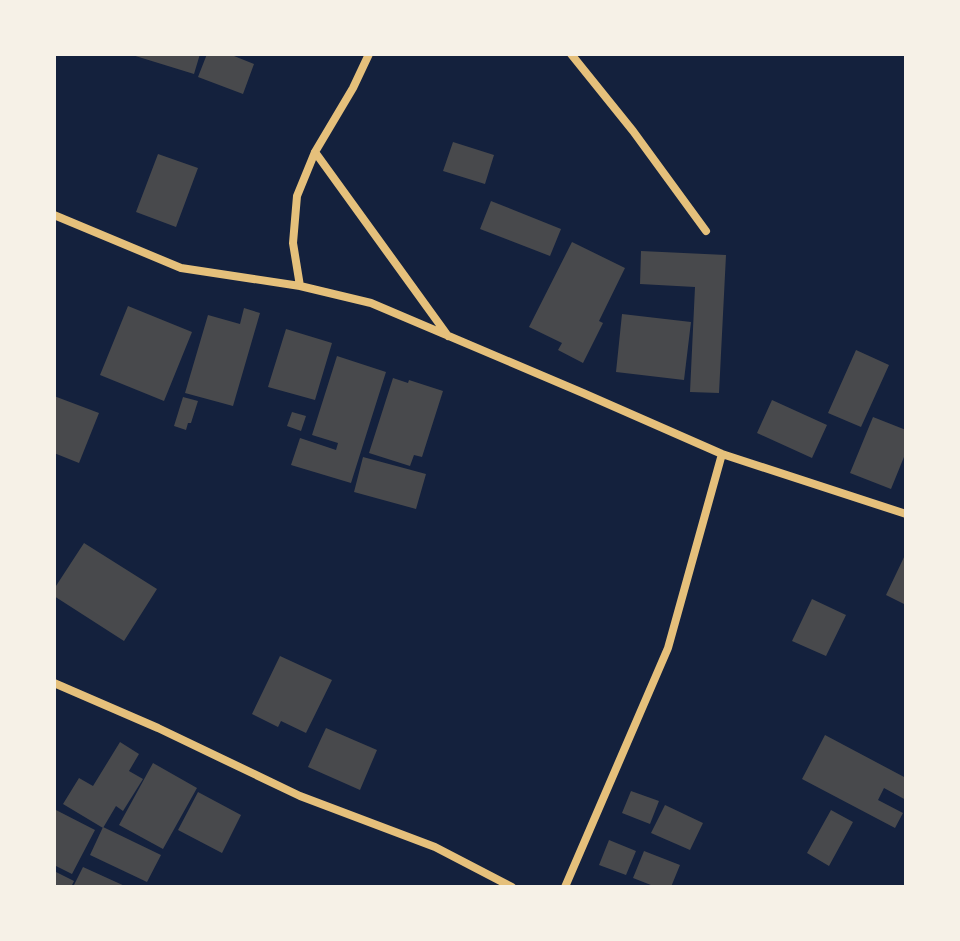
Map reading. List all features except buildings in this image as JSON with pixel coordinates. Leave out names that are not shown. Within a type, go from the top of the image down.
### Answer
[{"type":"street","points":[[300,286],[293,243],[297,196],[315,152],[369,54]]},
{"type":"street","points":[[571,54],[633,131],[706,231]]},
{"type":"street","points":[[315,152],[449,337]]},
{"type":"street","points":[[54,215],[181,268],[300,286],[371,303],[722,454],[906,514]]},
{"type":"street","points":[[565,887],[668,648],[722,454]]},
{"type":"street","points":[[54,683],[158,728],[300,796],[435,847],[512,887]]}]
